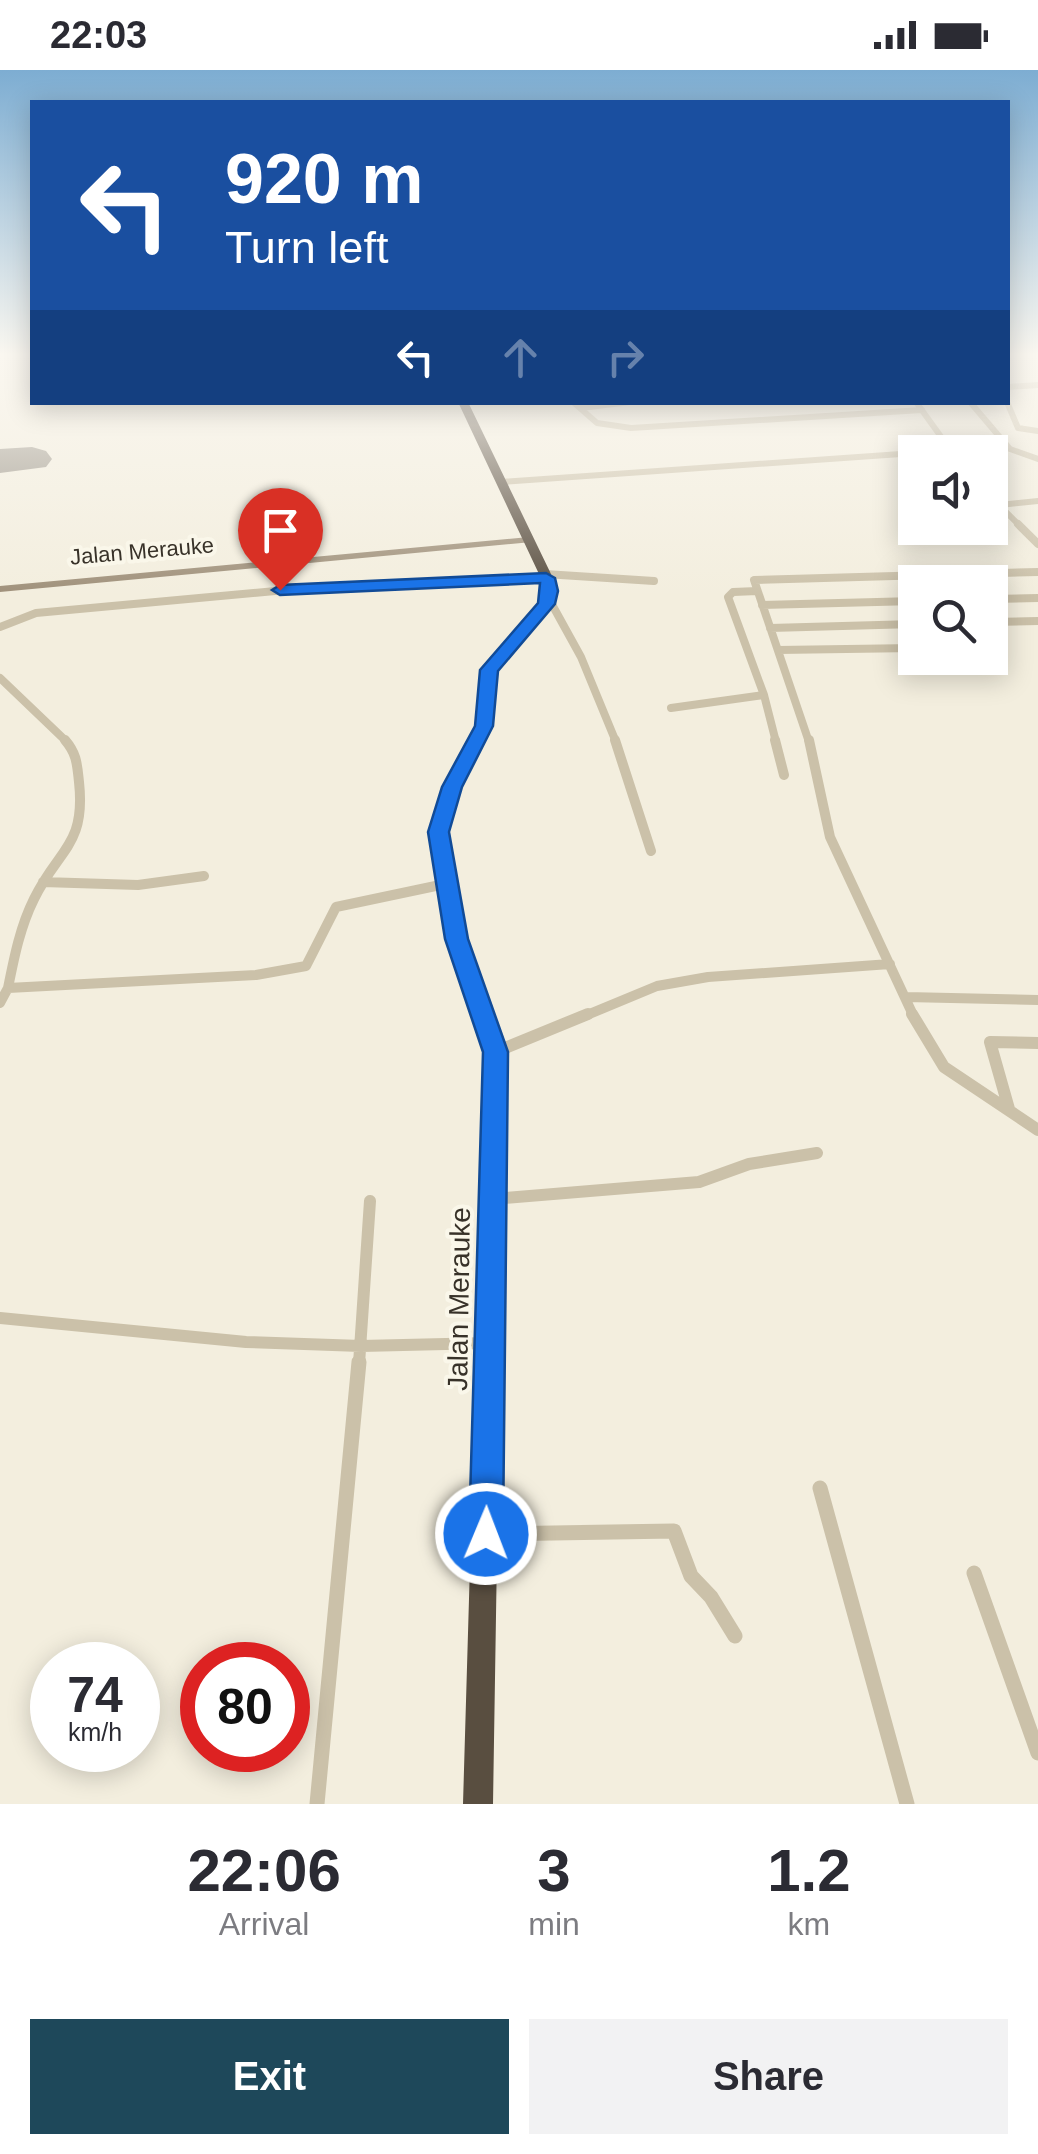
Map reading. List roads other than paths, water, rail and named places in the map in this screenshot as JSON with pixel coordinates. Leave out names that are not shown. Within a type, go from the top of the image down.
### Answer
[{"type":"highway","points":[[478,435],[546,576],[549,600]]},
{"type":"highway","name":"Jalan Merauke","points":[[478,1804],[495,1052],[456,939],[438,842],[452,787],[484,726],[487,676],[496,660],[549,600]]},
{"type":"street","points":[[998,435],[1010,449],[1038,460]]},
{"type":"street","points":[[501,482],[898,455]]},
{"type":"street","points":[[1008,504],[1038,500]]},
{"type":"street","points":[[1008,514],[1038,544]]},
{"type":"street","name":"Jalan Merauke","points":[[0,589],[528,540]]},
{"type":"street","points":[[1038,572],[754,580],[811,747],[830,837],[936,1060],[984,1098],[1009,1109],[1038,1130]]},
{"type":"street","points":[[0,627],[36,613],[299,588],[546,576],[654,581]]},
{"type":"street","points":[[756,590],[728,596],[764,694],[784,776]]},
{"type":"street","points":[[1008,599],[1038,598]]},
{"type":"street","points":[[549,600],[579,650],[624,761],[651,851]]},
{"type":"street","points":[[762,605],[898,601]]},
{"type":"street","points":[[1008,621],[1038,620]]},
{"type":"street","points":[[770,628],[898,624]]},
{"type":"street","points":[[778,650],[898,648]]},
{"type":"street","points":[[0,678],[52,725],[76,754],[80,828],[42,882],[17,943],[8,988],[0,1003]]},
{"type":"street","points":[[671,708],[764,694]]},
{"type":"street","points":[[42,882],[138,886],[204,876]]},
{"type":"street","points":[[8,988],[300,970],[306,966],[336,906],[445,884]]},
{"type":"street","points":[[495,1052],[672,982],[890,964]]},
{"type":"street","points":[[906,997],[1038,1000]]},
{"type":"street","points":[[1009,1109],[990,1042],[1038,1043]]},
{"type":"street","points":[[490,1199],[699,1182],[749,1164],[817,1152]]},
{"type":"street","points":[[317,1804],[361,1346],[370,1201]]},
{"type":"street","points":[[0,1318],[246,1342],[361,1346],[488,1343]]},
{"type":"street","points":[[820,1488],[907,1804]]},
{"type":"street","points":[[486,1534],[674,1532],[691,1576],[711,1596],[736,1636]]},
{"type":"street","points":[[974,1574],[1038,1752]]}]
